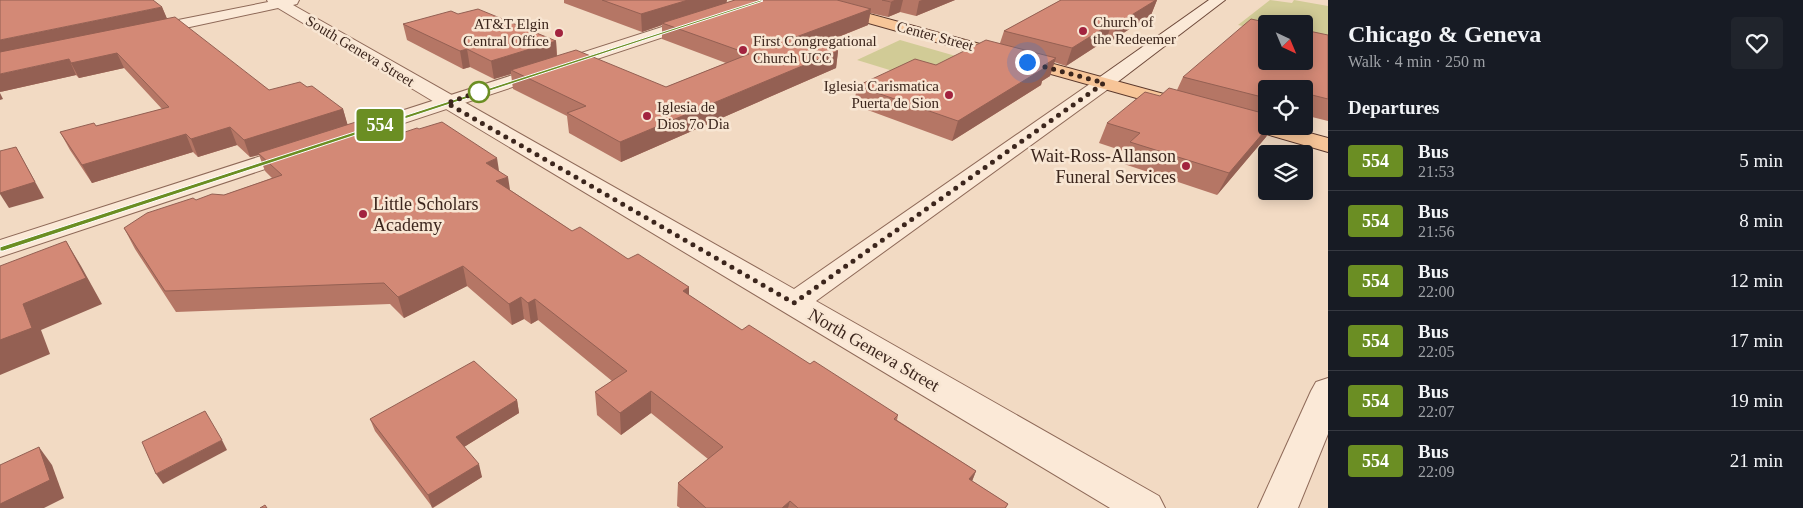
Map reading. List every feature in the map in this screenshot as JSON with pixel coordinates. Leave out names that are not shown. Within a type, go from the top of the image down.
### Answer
[{"type":"main road","name":"Center Street","points":[[802,0],[1328,145]]},
{"type":"street","points":[[131,35],[277,2],[297,0]]},
{"type":"street","points":[[0,249],[761,0]]},
{"type":"street","points":[[794,303],[1218,0]]},
{"type":"street","name":"South Geneva Street","points":[[277,2],[447,103]]},
{"type":"street","name":"North Geneva Street","points":[[447,103],[1145,508]]},
{"type":"street","points":[[1278,508],[1328,391]]},
{"type":"shaded area","points":[[1270,0],[1292,3],[1294,0],[1328,6],[1328,44],[1313,41],[1313,15],[1258,15],[1258,29],[1238,25]]},
{"type":"shaded area","points":[[900,40],[973,61],[932,83],[857,60]]},
{"type":"building","points":[[0,0],[153,0],[162,7],[0,40]]},
{"type":"building","points":[[602,0],[688,0],[641,14]]},
{"type":"building","points":[[735,0],[837,0],[871,9],[796,37],[838,51],[620,142],[567,113],[586,106],[511,70],[576,50],[666,87],[749,54],[662,23]]},
{"type":"building","points":[[1061,0],[1156,0],[1117,24],[1112,23],[1072,48],[1004,31]]},
{"type":"building","points":[[478,9],[556,41],[491,61],[467,49],[460,51],[403,24],[451,11],[458,14]]},
{"type":"building","points":[[175,17],[269,90],[300,82],[307,87],[312,86],[343,109],[244,140],[230,127],[191,139],[186,134],[82,165],[60,132],[94,123],[96,126],[169,107],[117,53],[71,63],[69,59],[0,74],[0,52]]},
{"type":"building","points":[[1251,19],[1258,21],[1258,70],[1313,70],[1313,32],[1328,35],[1328,99],[1313,95],[1313,80],[1258,80],[1258,96],[1183,77]]},
{"type":"building","points":[[986,40],[1056,58],[1043,66],[1046,67],[958,121],[857,86],[915,59],[936,65]]},
{"type":"building","points":[[1169,88],[1258,112],[1258,135],[1261,135],[1229,173],[1130,142],[1140,133],[1107,123],[1145,92],[1160,96]]},
{"type":"building","points":[[359,121],[381,137],[398,131],[402,133],[442,122],[497,158],[486,163],[508,177],[496,181],[572,231],[580,227],[628,259],[638,254],[689,287],[683,291],[742,330],[749,325],[810,364],[814,361],[898,415],[894,419],[976,471],[969,479],[1008,504],[1005,508],[798,508],[790,501],[782,508],[706,508],[678,483],[723,447],[651,391],[620,413],[595,392],[627,371],[535,299],[528,303],[521,297],[509,304],[463,266],[398,297],[384,283],[165,291],[124,228],[147,213],[193,198],[196,200],[212,194],[224,195],[282,175],[258,153]]},
{"type":"building","points":[[16,147],[35,182],[0,193],[0,151]]},
{"type":"building","points":[[66,241],[86,278],[23,304],[32,328],[0,340],[0,266]]},
{"type":"building","points":[[474,361],[517,400],[456,437],[479,464],[428,495],[370,419]]},
{"type":"building","points":[[205,411],[222,440],[156,474],[142,442]]},
{"type":"building","points":[[39,447],[50,480],[0,504],[0,465]]},
{"type":"bus line","name":"554","points":[[0,249],[761,0]]},
{"type":"place","name":"Church of the Redeemer","points":[[1083,31]]},
{"type":"place","name":"AT&T Elgin Central Office","points":[[559,33]]},
{"type":"place","name":"First Congregational Church UCC","points":[[743,50]]},
{"type":"place","name":"Iglesia Carismatica Puerta de Sion","points":[[949,95]]},
{"type":"place","name":"Iglesia de Dios 7o Dia","points":[[647,116]]},
{"type":"place","name":"Wait-Ross-Allanson Funeral Services","points":[[1186,166]]},
{"type":"place","name":"Little Scholars Academy","points":[[363,214]]},
{"type":"route","points":[[479,92],[482,91],[447,103],[794,303],[1104,83],[1027,62]]}]
